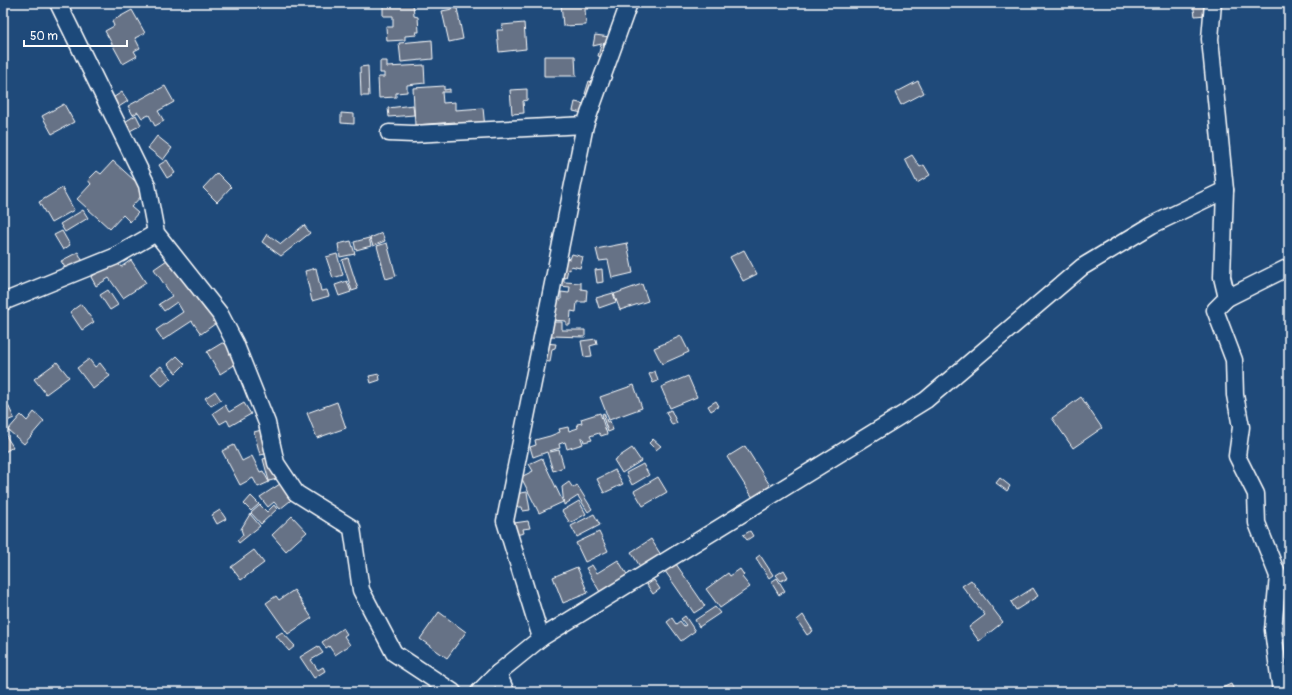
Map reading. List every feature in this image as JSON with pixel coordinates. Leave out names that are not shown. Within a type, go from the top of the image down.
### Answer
[{"type":"street","points":[[58,3],[147,185],[156,233],[220,314],[235,343],[267,423],[276,463],[296,493],[352,528],[361,590],[394,654],[453,692]]},
{"type":"street","points":[[540,638],[505,521],[585,125],[629,3]]},
{"type":"street","points":[[1213,3],[1210,39],[1225,190],[1222,276],[1227,298]]},
{"type":"street","points":[[389,133],[413,134],[585,125]]},
{"type":"street","points":[[482,688],[540,638],[926,400],[1082,267],[1152,225],[1225,190]]},
{"type":"street","points":[[3,302],[114,257],[156,233]]},
{"type":"street","points":[[1281,692],[1273,630],[1278,576],[1257,523],[1256,494],[1237,456],[1242,427],[1235,395],[1234,360],[1214,310],[1227,298],[1289,267]]},
{"type":"street","points":[[498,673],[506,692]]},
{"type":"building","points":[[413,3],[414,16],[418,17],[419,32],[416,32],[417,35],[405,36],[405,40],[387,41],[386,27],[393,27],[393,16],[383,16],[383,5]]},
{"type":"building","points":[[442,3],[466,3],[467,4],[443,7]]},
{"type":"building","points":[[561,3],[587,3],[588,9],[585,9],[586,25],[563,26]]},
{"type":"building","points":[[1193,3],[1205,3],[1206,15],[1195,16]]},
{"type":"building","points":[[457,8],[463,39],[449,42],[442,11]]},
{"type":"building","points":[[132,10],[145,33],[135,38],[140,48],[134,51],[137,56],[123,64],[105,31],[114,26],[112,21]]},
{"type":"building","points":[[524,23],[526,49],[499,52],[497,30],[503,30],[502,25]]},
{"type":"building","points":[[595,35],[610,37],[610,42],[593,46]]},
{"type":"building","points":[[432,40],[433,59],[401,62],[399,43]]},
{"type":"building","points":[[601,45],[609,47],[606,58],[598,56]]},
{"type":"building","points":[[544,56],[575,56],[576,76],[544,76]]},
{"type":"building","points":[[380,61],[387,61],[387,67],[424,65],[425,83],[407,85],[407,92],[396,93],[396,97],[379,98],[378,77],[384,77],[384,73],[380,73]]},
{"type":"building","points":[[368,66],[369,96],[361,96],[360,67]]},
{"type":"building","points":[[589,81],[596,83],[592,96],[585,94]]},
{"type":"building","points":[[918,81],[924,93],[901,105],[895,93]]},
{"type":"building","points":[[165,86],[174,102],[158,111],[164,121],[155,126],[149,115],[142,118],[138,112],[133,115],[128,106]]},
{"type":"building","points":[[444,86],[444,90],[450,89],[450,92],[442,92],[443,103],[455,102],[455,110],[483,108],[485,128],[456,130],[455,122],[415,125],[413,88]]},
{"type":"building","points":[[527,89],[527,100],[523,101],[524,113],[512,114],[510,90]]},
{"type":"building","points":[[122,92],[128,101],[114,110],[108,101]]},
{"type":"building","points":[[575,102],[589,105],[587,114],[573,111]]},
{"type":"building","points":[[64,104],[74,122],[52,134],[42,116]]},
{"type":"building","points":[[413,105],[414,115],[389,117],[388,108]]},
{"type":"building","points":[[341,113],[354,114],[354,124],[341,123]]},
{"type":"building","points":[[136,115],[141,125],[128,132],[123,123]]},
{"type":"building","points":[[157,136],[172,148],[163,160],[148,148]]},
{"type":"building","points":[[912,155],[920,167],[924,165],[930,175],[917,183],[905,159]]},
{"type":"building","points":[[167,160],[175,173],[167,178],[159,165]]},
{"type":"building","points":[[113,161],[146,191],[131,207],[138,213],[130,222],[123,215],[110,229],[77,199],[91,184],[88,180],[97,171],[101,174]]},
{"type":"building","points":[[217,173],[231,187],[217,202],[203,188]]},
{"type":"building","points":[[62,188],[74,210],[51,223],[39,202]]},
{"type":"building","points":[[83,210],[88,218],[65,232],[60,224]]},
{"type":"building","points":[[304,225],[310,233],[281,256],[262,242],[267,234],[281,244]]},
{"type":"building","points":[[62,231],[70,245],[63,250],[54,235]]},
{"type":"building","points":[[382,233],[385,241],[373,246],[370,238]]},
{"type":"building","points":[[369,238],[371,246],[356,250],[354,242]]},
{"type":"building","points":[[351,241],[355,254],[340,257],[338,244]]},
{"type":"building","points":[[387,243],[396,276],[386,279],[377,246]]},
{"type":"building","points":[[627,243],[633,273],[612,278],[608,260],[599,261],[596,249]]},
{"type":"building","points":[[744,250],[757,274],[743,281],[730,257]]},
{"type":"building","points":[[78,252],[83,262],[67,271],[61,261]]},
{"type":"building","points":[[337,254],[343,275],[333,278],[326,257]]},
{"type":"building","points":[[572,254],[583,257],[580,268],[571,266],[570,270],[568,269],[566,278],[561,277],[562,257],[570,259]]},
{"type":"building","points":[[170,258],[206,311],[209,310],[219,321],[201,334],[192,321],[163,340],[156,330],[183,312],[177,302],[164,311],[159,304],[172,296],[154,269]]},
{"type":"building","points":[[348,258],[358,289],[352,291],[342,260]]},
{"type":"building","points":[[131,260],[146,283],[123,298],[109,278],[96,286],[91,277],[116,261],[121,267]]},
{"type":"building","points":[[316,268],[321,291],[327,290],[329,296],[312,301],[305,271]]},
{"type":"building","points":[[602,269],[603,282],[597,283],[595,270]]},
{"type":"building","points":[[557,278],[564,278],[564,282],[581,283],[581,289],[587,290],[586,302],[577,302],[576,312],[571,311],[570,325],[566,325],[566,321],[551,320],[552,299],[561,300],[561,292],[569,293],[570,287],[560,286],[560,293],[556,293]]},
{"type":"building","points":[[347,281],[351,292],[339,296],[335,285]]},
{"type":"building","points":[[642,284],[648,301],[620,310],[614,294]]},
{"type":"building","points":[[108,290],[118,305],[110,310],[100,295]]},
{"type":"building","points":[[613,293],[616,302],[599,308],[596,298]]},
{"type":"building","points":[[81,304],[94,322],[82,330],[70,312]]},
{"type":"building","points":[[551,322],[562,322],[562,330],[585,330],[585,337],[551,336]]},
{"type":"building","points":[[681,336],[689,352],[662,364],[654,348]]},
{"type":"building","points":[[596,339],[597,344],[590,346],[592,356],[584,357],[581,341]]},
{"type":"building","points":[[222,343],[231,345],[236,364],[220,374],[207,352]]},
{"type":"building","points":[[545,343],[556,344],[555,348],[552,349],[550,362],[543,361]]},
{"type":"building","points":[[177,356],[185,364],[176,373],[168,364]]},
{"type":"building","points":[[89,359],[95,367],[100,363],[110,376],[93,389],[77,368]]},
{"type":"building","points":[[57,362],[69,377],[46,394],[34,379]]},
{"type":"building","points":[[161,366],[171,378],[162,386],[151,374]]},
{"type":"building","points":[[655,371],[658,381],[653,383],[649,374]]},
{"type":"building","points":[[379,374],[380,380],[371,383],[369,376]]},
{"type":"building","points":[[688,376],[697,397],[670,408],[661,387]]},
{"type":"building","points":[[634,385],[642,408],[609,420],[600,397]]},
{"type":"building","points":[[215,391],[221,400],[211,406],[205,398]]},
{"type":"building","points":[[1081,397],[1102,428],[1073,448],[1052,418]]},
{"type":"building","points":[[716,401],[719,406],[711,411],[708,406]]},
{"type":"building","points":[[337,402],[346,428],[317,438],[307,413]]},
{"type":"building","points":[[7,403],[14,418],[7,421],[3,410],[3,405]]},
{"type":"building","points":[[244,403],[251,414],[230,426],[227,420],[220,424],[213,413],[225,405],[229,412]]},
{"type":"building","points":[[671,410],[677,423],[672,425],[666,412]]},
{"type":"building","points":[[34,412],[44,421],[24,444],[8,430],[21,415],[27,421]]},
{"type":"building","points":[[600,413],[607,434],[601,436],[599,433],[590,436],[592,440],[584,442],[583,438],[581,438],[583,444],[567,449],[565,442],[559,444],[560,448],[549,451],[559,450],[564,467],[553,471],[547,452],[533,457],[530,447],[536,445],[535,440],[560,432],[559,429],[568,427],[569,431],[578,428],[577,424],[582,423],[581,419]]},
{"type":"building","points":[[604,413],[607,422],[610,421],[613,430],[608,432],[602,414]]},
{"type":"building","points":[[265,429],[271,453],[260,455],[254,432]]},
{"type":"building","points":[[3,431],[13,447],[3,453]]},
{"type":"building","points":[[653,439],[661,446],[656,450],[649,443]]},
{"type":"building","points":[[234,445],[242,461],[252,456],[260,472],[263,471],[269,482],[258,487],[253,478],[240,485],[222,451]]},
{"type":"building","points":[[745,446],[771,487],[753,498],[727,457]]},
{"type":"building","points":[[632,448],[641,461],[622,473],[614,460]]},
{"type":"building","points":[[271,457],[277,479],[269,481],[263,459]]},
{"type":"building","points":[[542,458],[563,502],[539,513],[521,477],[533,471],[529,464]]},
{"type":"building","points":[[643,464],[649,475],[632,485],[626,473]]},
{"type":"building","points":[[615,470],[623,484],[604,493],[597,479]]},
{"type":"building","points":[[658,477],[667,492],[643,506],[634,491]]},
{"type":"building","points":[[1000,478],[1010,486],[1007,491],[996,483]]},
{"type":"building","points":[[283,482],[295,497],[280,509],[274,502],[268,507],[260,497]]},
{"type":"building","points":[[569,482],[573,488],[577,485],[592,509],[588,512],[578,496],[564,505],[562,487]]},
{"type":"building","points":[[527,492],[530,510],[523,511],[522,507],[517,507],[515,494]]},
{"type":"building","points":[[251,496],[259,504],[251,511],[244,504]]},
{"type":"building","points":[[579,501],[586,514],[570,523],[562,511]]},
{"type":"building","points":[[260,505],[267,512],[274,505],[277,509],[261,524],[251,513]]},
{"type":"building","points":[[220,510],[226,519],[217,524],[212,515]]},
{"type":"building","points":[[250,514],[260,526],[239,543],[237,540],[243,535],[241,529]]},
{"type":"building","points":[[594,514],[600,525],[577,537],[571,526]]},
{"type":"building","points":[[292,516],[307,532],[286,551],[272,535]]},
{"type":"building","points":[[528,521],[530,528],[523,529],[524,533],[516,535],[514,523]]},
{"type":"building","points":[[750,531],[753,536],[747,540],[743,535]]},
{"type":"building","points":[[599,532],[608,551],[585,562],[576,543]]},
{"type":"building","points":[[651,539],[661,555],[641,568],[631,552]]},
{"type":"building","points":[[254,550],[264,563],[241,580],[231,567]]},
{"type":"building","points":[[760,555],[773,575],[769,578],[756,558]]},
{"type":"building","points":[[618,560],[628,576],[600,592],[586,568],[592,565],[597,573]]},
{"type":"building","points":[[676,564],[705,606],[694,613],[665,571]]},
{"type":"building","points":[[577,567],[588,593],[563,603],[553,577]]},
{"type":"building","points":[[740,569],[744,575],[742,577],[750,587],[720,608],[706,589],[728,573],[730,576]]},
{"type":"building","points":[[784,570],[788,577],[781,581],[776,575]]},
{"type":"building","points":[[777,578],[785,591],[779,595],[771,582]]},
{"type":"building","points":[[654,580],[660,589],[653,594],[647,585]]},
{"type":"building","points":[[971,580],[1003,622],[979,641],[969,627],[985,615],[962,586]]},
{"type":"building","points":[[1033,588],[1038,596],[1016,610],[1011,602]]},
{"type":"building","points":[[294,590],[312,618],[288,634],[266,603],[276,596],[279,600]]},
{"type":"building","points":[[715,607],[720,613],[699,627],[695,620]]},
{"type":"building","points":[[439,612],[466,632],[447,658],[420,639]]},
{"type":"building","points":[[803,615],[813,631],[807,635],[797,620]]},
{"type":"building","points":[[685,616],[695,631],[681,641],[667,622],[672,618],[676,624],[680,621],[684,626],[686,625],[681,619]]},
{"type":"building","points":[[343,628],[347,634],[344,636],[350,645],[335,655],[329,646],[326,648],[322,642]]},
{"type":"building","points":[[282,632],[295,646],[289,651],[276,636]]},
{"type":"building","points":[[318,646],[323,653],[311,660],[318,670],[323,667],[325,671],[314,678],[300,657]]},
{"type":"building","points":[[1231,684],[1235,692],[1213,692]]}]
